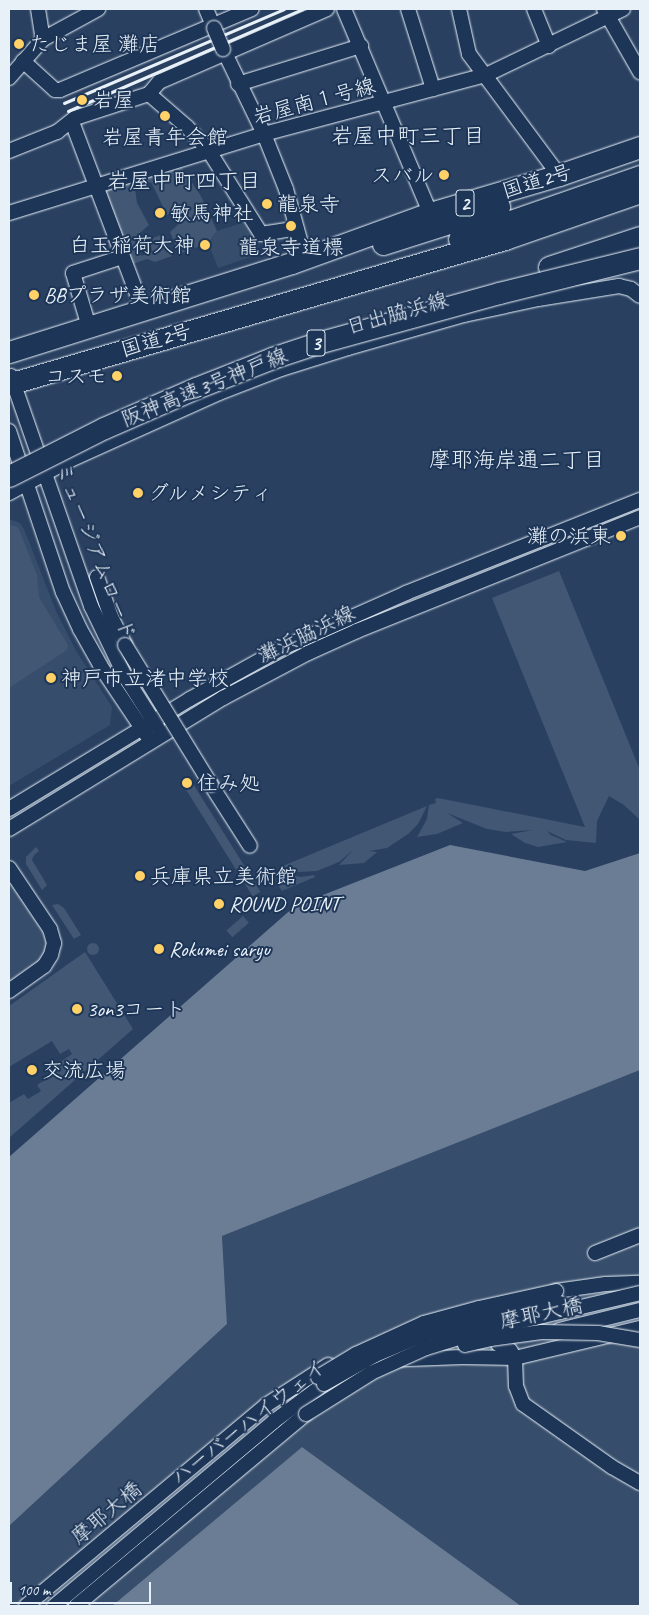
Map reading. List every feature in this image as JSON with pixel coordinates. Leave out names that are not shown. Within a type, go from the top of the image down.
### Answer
[{"type":"highway","name":"国道2号","points":[[304,297],[360,272],[437,228],[559,175],[640,147]]},
{"type":"highway","name":"国道2号","points":[[9,352],[299,261],[335,259],[437,228],[640,159]]},
{"type":"highway","name":"国道2号","points":[[437,228],[640,176]]},
{"type":"highway","name":"国道2号","points":[[11,380],[505,239],[640,192]]},
{"type":"highway","points":[[545,274],[640,237]]},
{"type":"highway","name":"阪神高速3号神戸線","points":[[17,479],[104,428],[196,388],[272,358],[640,246]]},
{"type":"highway","name":"阪神高速3号神戸線","points":[[9,463],[94,419],[260,350],[311,332],[545,274],[640,258]]},
{"type":"highway","points":[[545,274],[640,266]]},
{"type":"street","points":[[38,9],[44,39]]},
{"type":"street","points":[[9,78],[44,39],[98,9]]},
{"type":"street","points":[[206,9],[238,84],[264,134],[286,189],[296,228],[299,261]]},
{"type":"street","points":[[23,61],[55,90],[60,90],[252,9]]},
{"type":"street","points":[[9,151],[57,132],[75,118],[149,94],[159,82],[223,51],[327,9]]},
{"type":"street","points":[[344,9],[437,228]]},
{"type":"street","points":[[408,9],[434,89]]},
{"type":"street","points":[[459,9],[469,54],[559,175]]},
{"type":"street","points":[[534,9],[549,46]]},
{"type":"street","name":"岩屋南１号線","points":[[9,213],[264,134],[486,75],[549,46],[606,13],[622,9]]},
{"type":"street","points":[[606,13],[640,72]]},
{"type":"street","points":[[238,84],[361,46]]},
{"type":"street","points":[[149,94],[187,127],[209,152],[261,234],[296,228]]},
{"type":"street","points":[[72,122],[94,186],[143,310]]},
{"type":"street","points":[[89,326],[73,273],[122,257]]},
{"type":"street","name":"日出脇浜線","points":[[9,493],[17,479],[45,472],[219,393],[281,369],[395,334],[506,305],[619,286],[631,289],[640,296]]},
{"type":"street","name":"ミュージアムロード","points":[[11,380],[45,472],[80,576],[106,638],[156,738]]},
{"type":"street","name":"ミュージアムロード","points":[[9,431],[17,479],[80,629],[103,670],[148,724]]},
{"type":"street","name":"灘浜脇浜線","points":[[9,809],[228,677],[328,626],[640,500]]},
{"type":"street","name":"灘浜脇浜線","points":[[9,829],[156,738],[265,675],[357,630],[640,517]]},
{"type":"street","points":[[97,576],[111,617],[125,645],[250,846]]},
{"type":"street","points":[[9,868],[50,929],[54,942],[51,955],[44,966],[9,991]]},
{"type":"street","points":[[595,1253],[640,1235]]},
{"type":"street","points":[[147,1528],[266,1415],[312,1381],[356,1354],[404,1331],[447,1315],[556,1291],[606,1284],[640,1283]]},
{"type":"street","name":"ハーバーハイウェイ","points":[[54,1606],[296,1404],[324,1384],[376,1355],[450,1326],[640,1287]]},
{"type":"street","name":"ハーバーハイウェイ","points":[[76,1606],[282,1432],[306,1414],[370,1373],[426,1348],[488,1329],[640,1293]]},
{"type":"street","name":"摩耶大橋","points":[[26,1606],[266,1405],[341,1357],[378,1345],[498,1344],[513,1342],[640,1310]]},
{"type":"street","name":"摩耶大橋","points":[[307,1377],[339,1367],[381,1360],[463,1357],[514,1358],[640,1328]]},
{"type":"street","points":[[306,1414],[397,1366],[424,1356],[490,1339],[542,1332],[569,1332],[606,1334],[640,1340]]},
{"type":"street","points":[[498,1344],[510,1350],[514,1358],[516,1386],[523,1404],[612,1467],[640,1483]]},
{"type":"shaded area","points":[[180,165],[201,196],[217,231],[208,243],[179,254],[170,232],[182,221],[174,212],[167,215],[151,182],[135,189],[137,203],[149,225],[134,238],[141,256],[152,252],[150,239],[164,234],[172,256],[155,262],[147,259],[129,265],[102,188]]},
{"type":"shaded area","points":[[248,221],[258,235],[255,237],[260,254],[218,268],[208,243],[217,231]]},
{"type":"shaded area","name":"神戸市立渚中学校","points":[[9,519],[20,523],[24,529],[56,611],[75,649],[112,707],[110,725],[9,786]]},
{"type":"shaded area","points":[[9,525],[18,527],[37,575],[39,597],[68,645],[67,650],[9,688]]},
{"type":"shaded area","points":[[559,571],[640,770],[640,820],[624,805],[609,796],[597,821],[596,843],[566,840],[547,831],[551,835],[567,842],[538,847],[525,843],[511,834],[533,830],[506,832],[487,829],[447,813],[463,823],[437,834],[417,837],[427,819],[429,805],[436,803],[435,799],[438,798],[585,827],[492,598]]},
{"type":"shaded area","points":[[190,779],[260,892],[253,897],[182,784]]},
{"type":"shaded area","points":[[427,806],[418,824],[408,834],[387,848],[369,851],[377,852],[364,863],[339,865],[353,850],[339,862],[317,871],[298,872],[278,868]]},
{"type":"shaded area","points":[[450,845],[585,871],[640,853],[640,1070],[222,1236],[227,1324],[9,1526],[9,1157],[295,906]]},
{"type":"shaded area","points":[[36,847],[39,851],[32,860],[47,885],[42,890],[26,864],[26,857]]},
{"type":"shaded area","points":[[9,868],[50,929],[51,955],[9,991]]},
{"type":"shaded area","points":[[280,873],[301,877],[314,875],[315,877],[282,891],[276,882],[280,877]]},
{"type":"shaded area","points":[[58,904],[64,908],[81,935],[74,939],[52,905]]},
{"type":"shaded area","points":[[243,916],[249,923],[232,937],[226,930]]},
{"type":"shaded area","points":[[93,943],[99,949],[93,955],[87,949]]},
{"type":"shaded area","points":[[85,952],[133,1029],[9,1138],[9,1103],[24,1094],[28,1099],[41,1091],[37,1085],[56,1073],[53,1067],[72,1054],[69,1049],[60,1054],[52,1041],[9,1067],[9,1006]]},
{"type":"shaded area","points":[[640,1070],[640,1606],[521,1606],[302,1447],[112,1606],[16,1606],[9,1598],[9,1526],[227,1324],[222,1236]]},
{"type":"shaded area","points":[[302,1447],[521,1606],[112,1606]]},
{"type":"railway","points":[[64,103],[284,9]]},
{"type":"railway","points":[[68,111],[303,9]]},
{"type":"place","name":"たじま屋 灘店","points":[[19,44]]},
{"type":"place","name":"岩屋","points":[[82,100]]},
{"type":"place","name":"岩屋青年会館","points":[[165,116]]},
{"type":"place","name":"スバル","points":[[444,175]]},
{"type":"place","name":"龍泉寺","points":[[267,204]]},
{"type":"place","name":"敏馬神社","points":[[160,213]]},
{"type":"place","name":"龍泉寺道標","points":[[291,226]]},
{"type":"place","name":"白玉稲荷大神","points":[[205,245]]},
{"type":"place","name":"BBプラザ美術館","points":[[34,295]]},
{"type":"place","name":"コスモ","points":[[117,376]]},
{"type":"place","name":"グルメシティ","points":[[138,493]]},
{"type":"place","name":"灘の浜東","points":[[621,536]]},
{"type":"place","name":"神戸市立渚中学校","points":[[51,678]]},
{"type":"place","name":"住み処","points":[[187,783]]},
{"type":"place","name":"兵庫県立美術館","points":[[140,876]]},
{"type":"place","name":"ROUND POINT","points":[[219,904]]},
{"type":"place","name":"Rokumei saryu","points":[[159,949]]},
{"type":"place","name":"3on3コート","points":[[77,1009]]},
{"type":"place","name":"交流広場","points":[[32,1070]]},
{"type":"district","name":"岩屋中町三丁目","points":[[408,137]]},
{"type":"district","name":"岩屋中町四丁目","points":[[184,182]]},
{"type":"district","name":"摩耶海岸通二丁目","points":[[517,461]]}]
